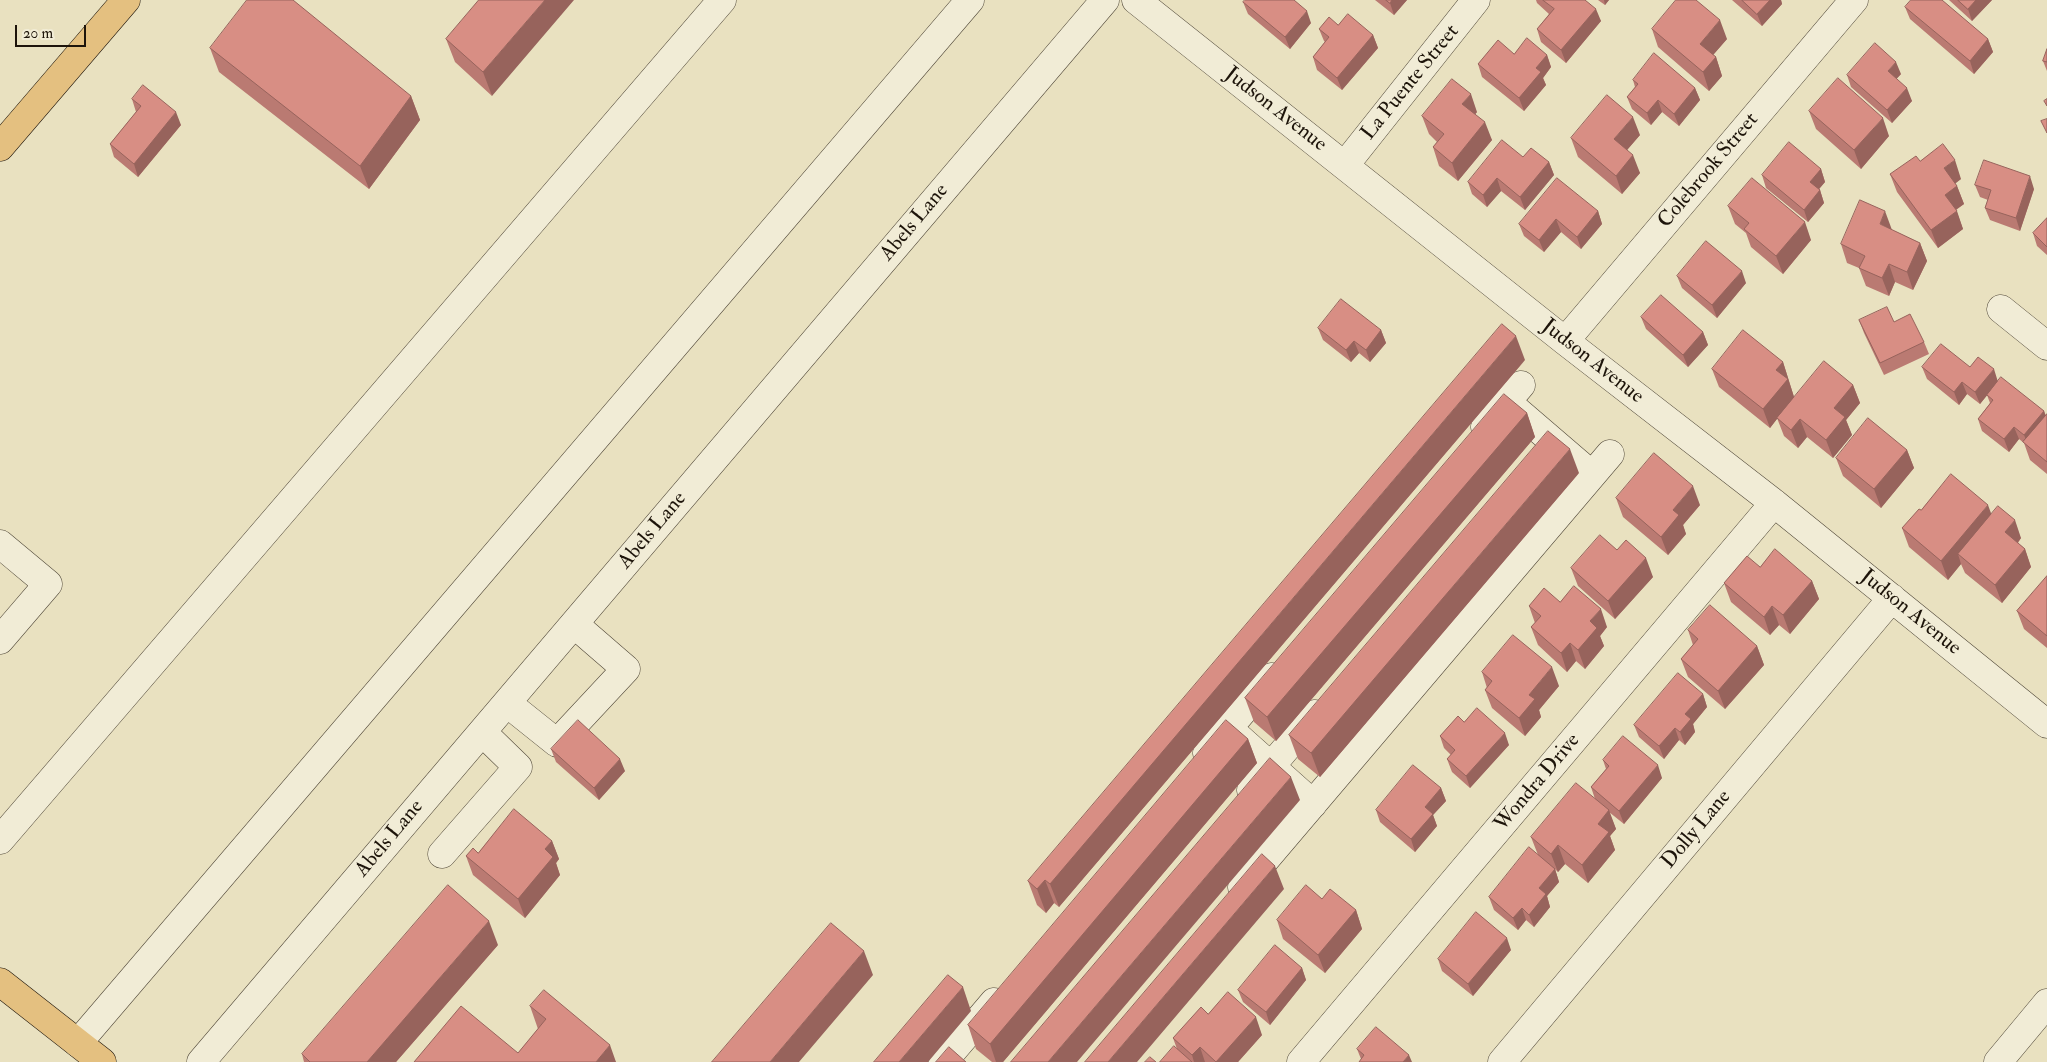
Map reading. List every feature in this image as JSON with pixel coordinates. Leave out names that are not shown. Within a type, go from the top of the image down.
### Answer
[{"type":"main road","points":[[0,147],[126,0]]},
{"type":"main road","points":[[0,982],[102,1062]]},
{"type":"street","points":[[0,840],[722,0]]},
{"type":"street","points":[[78,1043],[970,0]]},
{"type":"street","name":"Abels Lane","points":[[201,1062],[1105,0]]},
{"type":"street","name":"Judson Avenue","points":[[1136,0],[1565,341],[1774,503],[2047,724]]},
{"type":"street","name":"La Puente Street","points":[[1345,166],[1476,0]]},
{"type":"street","name":"Colebrook Street","points":[[1565,341],[1854,0]]},
{"type":"street","points":[[2001,309],[2047,346]]},
{"type":"street","points":[[1468,447],[1514,393],[1549,438],[1592,475]]},
{"type":"street","points":[[1530,460],[1549,438]]},
{"type":"street","points":[[1223,910],[1610,454]]},
{"type":"street","name":"Wondra Drive","points":[[1301,1062],[1774,503]]},
{"type":"street","points":[[0,544],[48,584],[0,640]]},
{"type":"street","name":"Dolly Lane","points":[[1502,1062],[1892,598]]},
{"type":"street","points":[[507,703],[557,743],[626,669],[574,624]]},
{"type":"street","points":[[1190,773],[1286,660]]},
{"type":"street","points":[[1232,812],[1334,692]]},
{"type":"street","points":[[1228,728],[1313,804]]},
{"type":"street","points":[[442,854],[518,767],[482,732]]},
{"type":"street","points":[[948,1060],[1011,982]]},
{"type":"street","points":[[1998,1062],[2047,1003]]},
{"type":"building","points":[[247,0],[293,0],[411,96],[360,166],[210,48]]},
{"type":"building","points":[[479,0],[545,0],[483,72],[446,39]]},
{"type":"building","points":[[1245,0],[1294,0],[1307,11],[1285,37],[1243,2]]},
{"type":"building","points":[[1543,0],[1585,0],[1596,9],[1561,50],[1537,29],[1554,9]]},
{"type":"building","points":[[1676,0],[1696,0],[1720,20],[1700,44],[1716,57],[1703,72],[1652,29]]},
{"type":"building","points":[[1742,0],[1770,0],[1757,14]]},
{"type":"building","points":[[1911,0],[1942,0],[1988,39],[1970,61],[1905,7]]},
{"type":"building","points":[[1958,0],[1976,0],[1968,9]]},
{"type":"building","points":[[1348,14],[1373,35],[1337,78],[1313,57],[1329,37],[1319,29],[1329,17],[1338,25]]},
{"type":"building","points":[[1527,38],[1547,55],[1536,68],[1541,72],[1519,98],[1478,64],[1498,40],[1514,54]]},
{"type":"building","points":[[1875,43],[1896,62],[1888,71],[1907,88],[1887,110],[1847,75]]},
{"type":"building","points":[[2047,49],[2047,62],[2043,61]]},
{"type":"building","points":[[1654,53],[1695,88],[1674,114],[1658,100],[1647,113],[1627,97],[1638,84],[1633,80]]},
{"type":"building","points":[[1838,78],[1883,118],[1854,150],[1809,111]]},
{"type":"building","points":[[1452,79],[1471,94],[1462,104],[1485,122],[1452,163],[1433,147],[1444,134],[1422,116]]},
{"type":"building","points":[[143,85],[176,112],[134,164],[110,144],[141,106],[132,99]]},
{"type":"building","points":[[1607,95],[1633,117],[1614,139],[1633,155],[1616,176],[1571,138]]},
{"type":"building","points":[[2047,119],[2047,133],[2041,121]]},
{"type":"building","points":[[1502,140],[1523,157],[1531,148],[1549,162],[1520,197],[1497,178],[1483,195],[1468,182]]},
{"type":"building","points":[[1789,142],[1821,169],[1810,182],[1820,190],[1804,210],[1762,175]]},
{"type":"building","points":[[1943,144],[1955,160],[1944,168],[1957,186],[1945,195],[1957,211],[1931,230],[1890,174],[1916,156],[1920,161]]},
{"type":"building","points":[[1984,160],[2030,176],[2016,218],[1985,208],[1991,190],[1975,185]]},
{"type":"building","points":[[1557,178],[1598,211],[1577,237],[1556,219],[1539,240],[1519,224]]},
{"type":"building","points":[[1752,178],[1805,222],[1776,256],[1744,229],[1749,223],[1728,206]]},
{"type":"building","points":[[1860,200],[1885,211],[1880,224],[1920,243],[1907,272],[1889,264],[1882,278],[1859,268],[1865,256],[1841,244]]},
{"type":"building","points":[[2047,218],[2047,247],[2033,233]]},
{"type":"building","points":[[1706,241],[1742,271],[1712,305],[1677,276]]},
{"type":"building","points":[[1661,295],[1703,332],[1683,355],[1641,317]]},
{"type":"building","points":[[1341,299],[1381,330],[1366,350],[1354,341],[1346,350],[1318,328]]},
{"type":"building","points":[[1887,307],[1894,322],[1910,314],[1924,342],[1880,363],[1859,320]]},
{"type":"building","points":[[1502,324],[1516,336],[1050,884],[1045,880],[1037,889],[1028,881]]},
{"type":"building","points":[[1743,330],[1783,362],[1776,370],[1788,379],[1763,409],[1712,369]]},
{"type":"building","points":[[1941,344],[1970,367],[1978,357],[1994,369],[1975,392],[1962,382],[1954,392],[1922,367]]},
{"type":"building","points":[[1824,361],[1853,385],[1834,408],[1845,417],[1826,440],[1800,419],[1791,430],[1777,418]]},
{"type":"building","points":[[2001,377],[2044,411],[2024,435],[2014,427],[2004,439],[1978,419],[1993,400],[1987,395]]},
{"type":"building","points":[[1504,394],[1527,413],[1267,717],[1245,698]]},
{"type":"building","points":[[2047,414],[2047,462],[2023,442]]},
{"type":"building","points":[[1868,418],[1907,450],[1874,489],[1836,458]]},
{"type":"building","points":[[1548,431],[1570,449],[1311,753],[1289,735]]},
{"type":"building","points":[[1654,453],[1693,486],[1673,510],[1679,515],[1661,537],[1616,498]]},
{"type":"building","points":[[1951,474],[1988,505],[1941,561],[1902,528],[1919,509],[1921,510]]},
{"type":"building","points":[[1998,506],[2015,520],[2005,532],[2025,549],[1995,585],[1958,554]]},
{"type":"building","points":[[1600,535],[1617,550],[1626,540],[1646,558],[1608,601],[1571,568]]},
{"type":"building","points":[[1775,549],[1812,581],[1783,615],[1772,606],[1764,617],[1724,583],[1747,556],[1760,567]]},
{"type":"building","points":[[2047,576],[2047,636],[2017,611]]},
{"type":"building","points":[[1574,586],[1601,609],[1590,621],[1597,628],[1578,650],[1570,643],[1561,653],[1531,627],[1541,616],[1529,606],[1544,588],[1560,602]]},
{"type":"building","points":[[1710,605],[1757,646],[1718,691],[1681,659],[1698,639],[1688,630]]},
{"type":"building","points":[[1513,635],[1552,667],[1529,695],[1535,699],[1519,718],[1485,690],[1492,681],[1482,672]]},
{"type":"building","points":[[1678,673],[1703,694],[1685,714],[1691,719],[1680,732],[1675,728],[1659,746],[1634,725]]},
{"type":"building","points":[[1477,708],[1505,733],[1466,776],[1447,759],[1455,750],[1440,736],[1458,716],[1464,722]]},
{"type":"building","points":[[578,720],[620,759],[594,788],[551,749]]},
{"type":"building","points":[[1226,720],[1248,739],[990,1044],[968,1025]]},
{"type":"building","points":[[1623,736],[1658,765],[1619,811],[1591,787],[1609,766],[1603,760]]},
{"type":"building","points":[[1270,758],[1291,777],[1048,1062],[1011,1062]]},
{"type":"building","points":[[1413,765],[1441,788],[1425,807],[1433,814],[1411,839],[1376,810]]},
{"type":"building","points":[[1576,783],[1609,810],[1598,824],[1609,832],[1582,865],[1558,845],[1551,854],[1531,837]]},
{"type":"building","points":[[514,809],[552,841],[545,849],[553,857],[518,899],[466,856],[473,848],[478,853]]},
{"type":"building","points":[[1529,847],[1555,869],[1539,888],[1546,894],[1529,915],[1522,908],[1513,918],[1489,897]]},
{"type":"building","points":[[1262,854],[1275,866],[1108,1062],[1085,1062]]},
{"type":"building","points":[[448,885],[489,921],[367,1062],[310,1062],[302,1054]]},
{"type":"building","points":[[1306,885],[1322,899],[1330,889],[1356,910],[1318,955],[1277,920]]},
{"type":"building","points":[[1476,912],[1507,938],[1468,984],[1438,959]]},
{"type":"building","points":[[831,923],[864,951],[770,1062],[712,1062]]},
{"type":"building","points":[[1275,945],[1302,968],[1266,1012],[1238,990]]},
{"type":"building","points":[[948,975],[963,987],[899,1062],[874,1062]]},
{"type":"building","points":[[544,990],[610,1045],[596,1062],[414,1062],[461,1006],[518,1053],[546,1019],[530,1006]]},
{"type":"building","points":[[1228,992],[1256,1017],[1216,1062],[1200,1047],[1192,1055],[1173,1038],[1201,1007],[1208,1014]]},
{"type":"building","points":[[1376,1027],[1409,1055],[1403,1062],[1359,1062],[1364,1055],[1357,1049]]},
{"type":"building","points":[[1174,1046],[1192,1062],[1160,1062]]},
{"type":"building","points":[[949,1047],[966,1062],[936,1062]]},
{"type":"building","points":[[1150,1057],[1156,1062],[1145,1062]]}]
